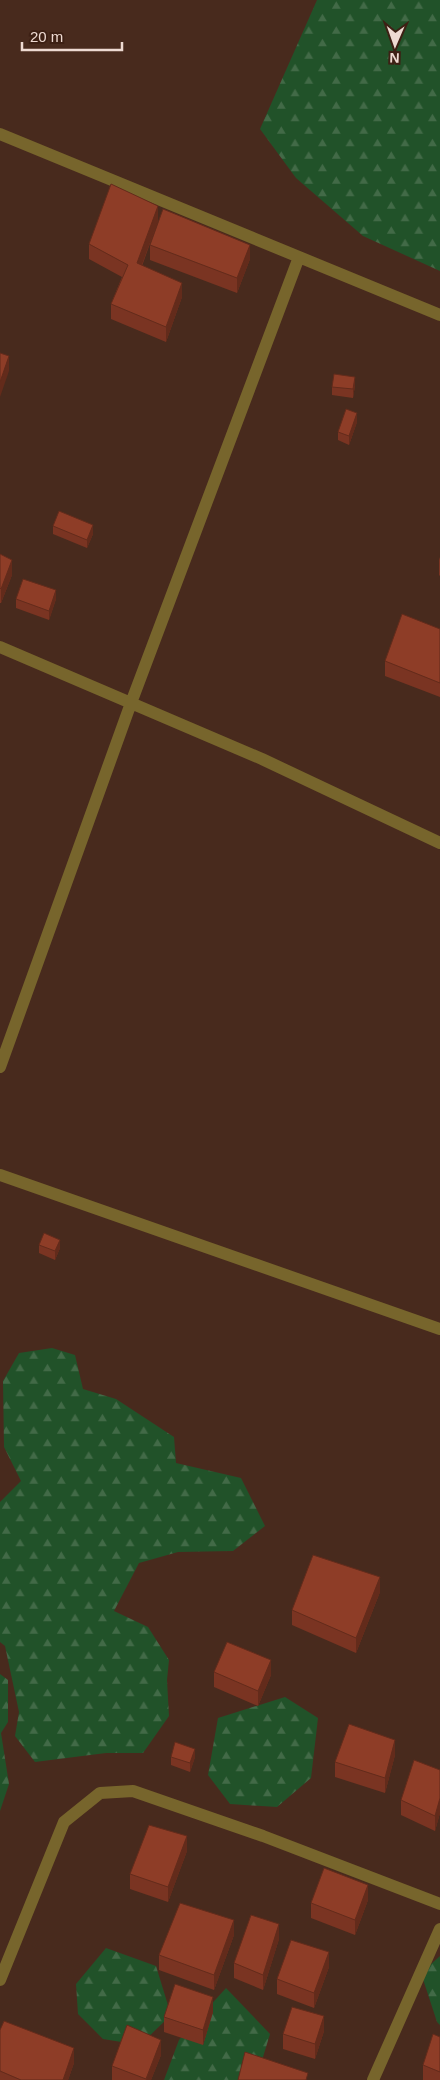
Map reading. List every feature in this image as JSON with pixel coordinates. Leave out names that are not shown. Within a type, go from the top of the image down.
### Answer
[{"type":"street","points":[[0,134],[440,315]]},
{"type":"street","points":[[0,1067],[131,703],[299,257]]},
{"type":"street","points":[[0,647],[262,759],[440,843]]},
{"type":"street","points":[[0,1175],[440,1329]]},
{"type":"street","points":[[0,1980],[64,1822],[100,1793],[133,1791],[263,1836],[440,1904]]},
{"type":"street","points":[[373,2080],[440,1930]]},
{"type":"green space","points":[[317,0],[440,0],[440,271],[363,236],[296,178],[260,129]]},
{"type":"green space","points":[[52,1348],[75,1355],[83,1389],[116,1399],[174,1437],[176,1463],[241,1478],[265,1526],[233,1551],[178,1552],[139,1563],[114,1611],[148,1627],[169,1660],[167,1680],[169,1716],[143,1753],[106,1753],[35,1762],[15,1736],[19,1712],[5,1646],[0,1642],[0,1502],[21,1481],[4,1447],[3,1381],[19,1353]]},
{"type":"green space","points":[[0,1674],[8,1680],[8,1722],[1,1733],[9,1784],[0,1811]]},
{"type":"green space","points":[[285,1697],[318,1718],[311,1778],[277,1807],[230,1804],[208,1775],[218,1718]]},
{"type":"green space","points":[[106,1948],[156,1966],[171,2015],[140,2045],[103,2039],[78,2014],[76,1984]]},
{"type":"green space","points":[[440,1956],[440,2025],[437,2022],[421,1973]]},
{"type":"green space","points":[[226,1988],[270,2034],[256,2080],[164,2080],[179,2040]]},
{"type":"building","points":[[111,184],[158,206],[137,263],[182,283],[166,327],[111,304],[128,265],[89,244]]},
{"type":"building","points":[[163,209],[250,245],[237,278],[150,245]]},
{"type":"building","points":[[0,353],[9,356],[0,382]]},
{"type":"building","points":[[334,374],[355,377],[353,389],[332,387]]},
{"type":"building","points":[[346,409],[357,413],[349,436],[338,432]]},
{"type":"building","points":[[59,511],[93,525],[87,540],[53,526]]},
{"type":"building","points":[[0,554],[12,560],[1,589],[0,588]]},
{"type":"building","points":[[23,579],[56,590],[49,611],[16,599]]},
{"type":"building","points":[[402,614],[440,629],[440,683],[385,661]]},
{"type":"building","points":[[44,1233],[60,1240],[55,1251],[39,1245]]},
{"type":"building","points":[[313,1555],[380,1577],[356,1638],[292,1610]]},
{"type":"building","points":[[227,1642],[271,1660],[258,1691],[214,1672]]},
{"type":"building","points":[[349,1724],[395,1740],[385,1778],[335,1762]]},
{"type":"building","points":[[175,1742],[195,1749],[190,1763],[171,1757]]},
{"type":"building","points":[[414,1760],[440,1770],[440,1798],[435,1816],[401,1800]]},
{"type":"building","points":[[149,1825],[187,1836],[168,1887],[130,1874]]},
{"type":"building","points":[[324,1868],[368,1885],[355,1920],[311,1903]]},
{"type":"building","points":[[180,1903],[234,1920],[214,1975],[159,1955]]},
{"type":"building","points":[[251,1915],[279,1924],[263,1975],[234,1963]]},
{"type":"building","points":[[291,1940],[329,1952],[314,1993],[277,1979]]},
{"type":"building","points":[[175,1984],[213,1997],[203,2030],[164,2017]]},
{"type":"building","points":[[292,2007],[324,2016],[315,2044],[283,2034]]},
{"type":"building","points":[[4,2021],[74,2048],[63,2080],[21,2080],[0,2071],[0,2030]]},
{"type":"building","points":[[127,2025],[161,2040],[146,2079],[112,2066]]},
{"type":"building","points":[[433,2034],[440,2037],[440,2072],[423,2065]]},
{"type":"building","points":[[245,2052],[308,2073],[306,2080],[238,2080]]}]
